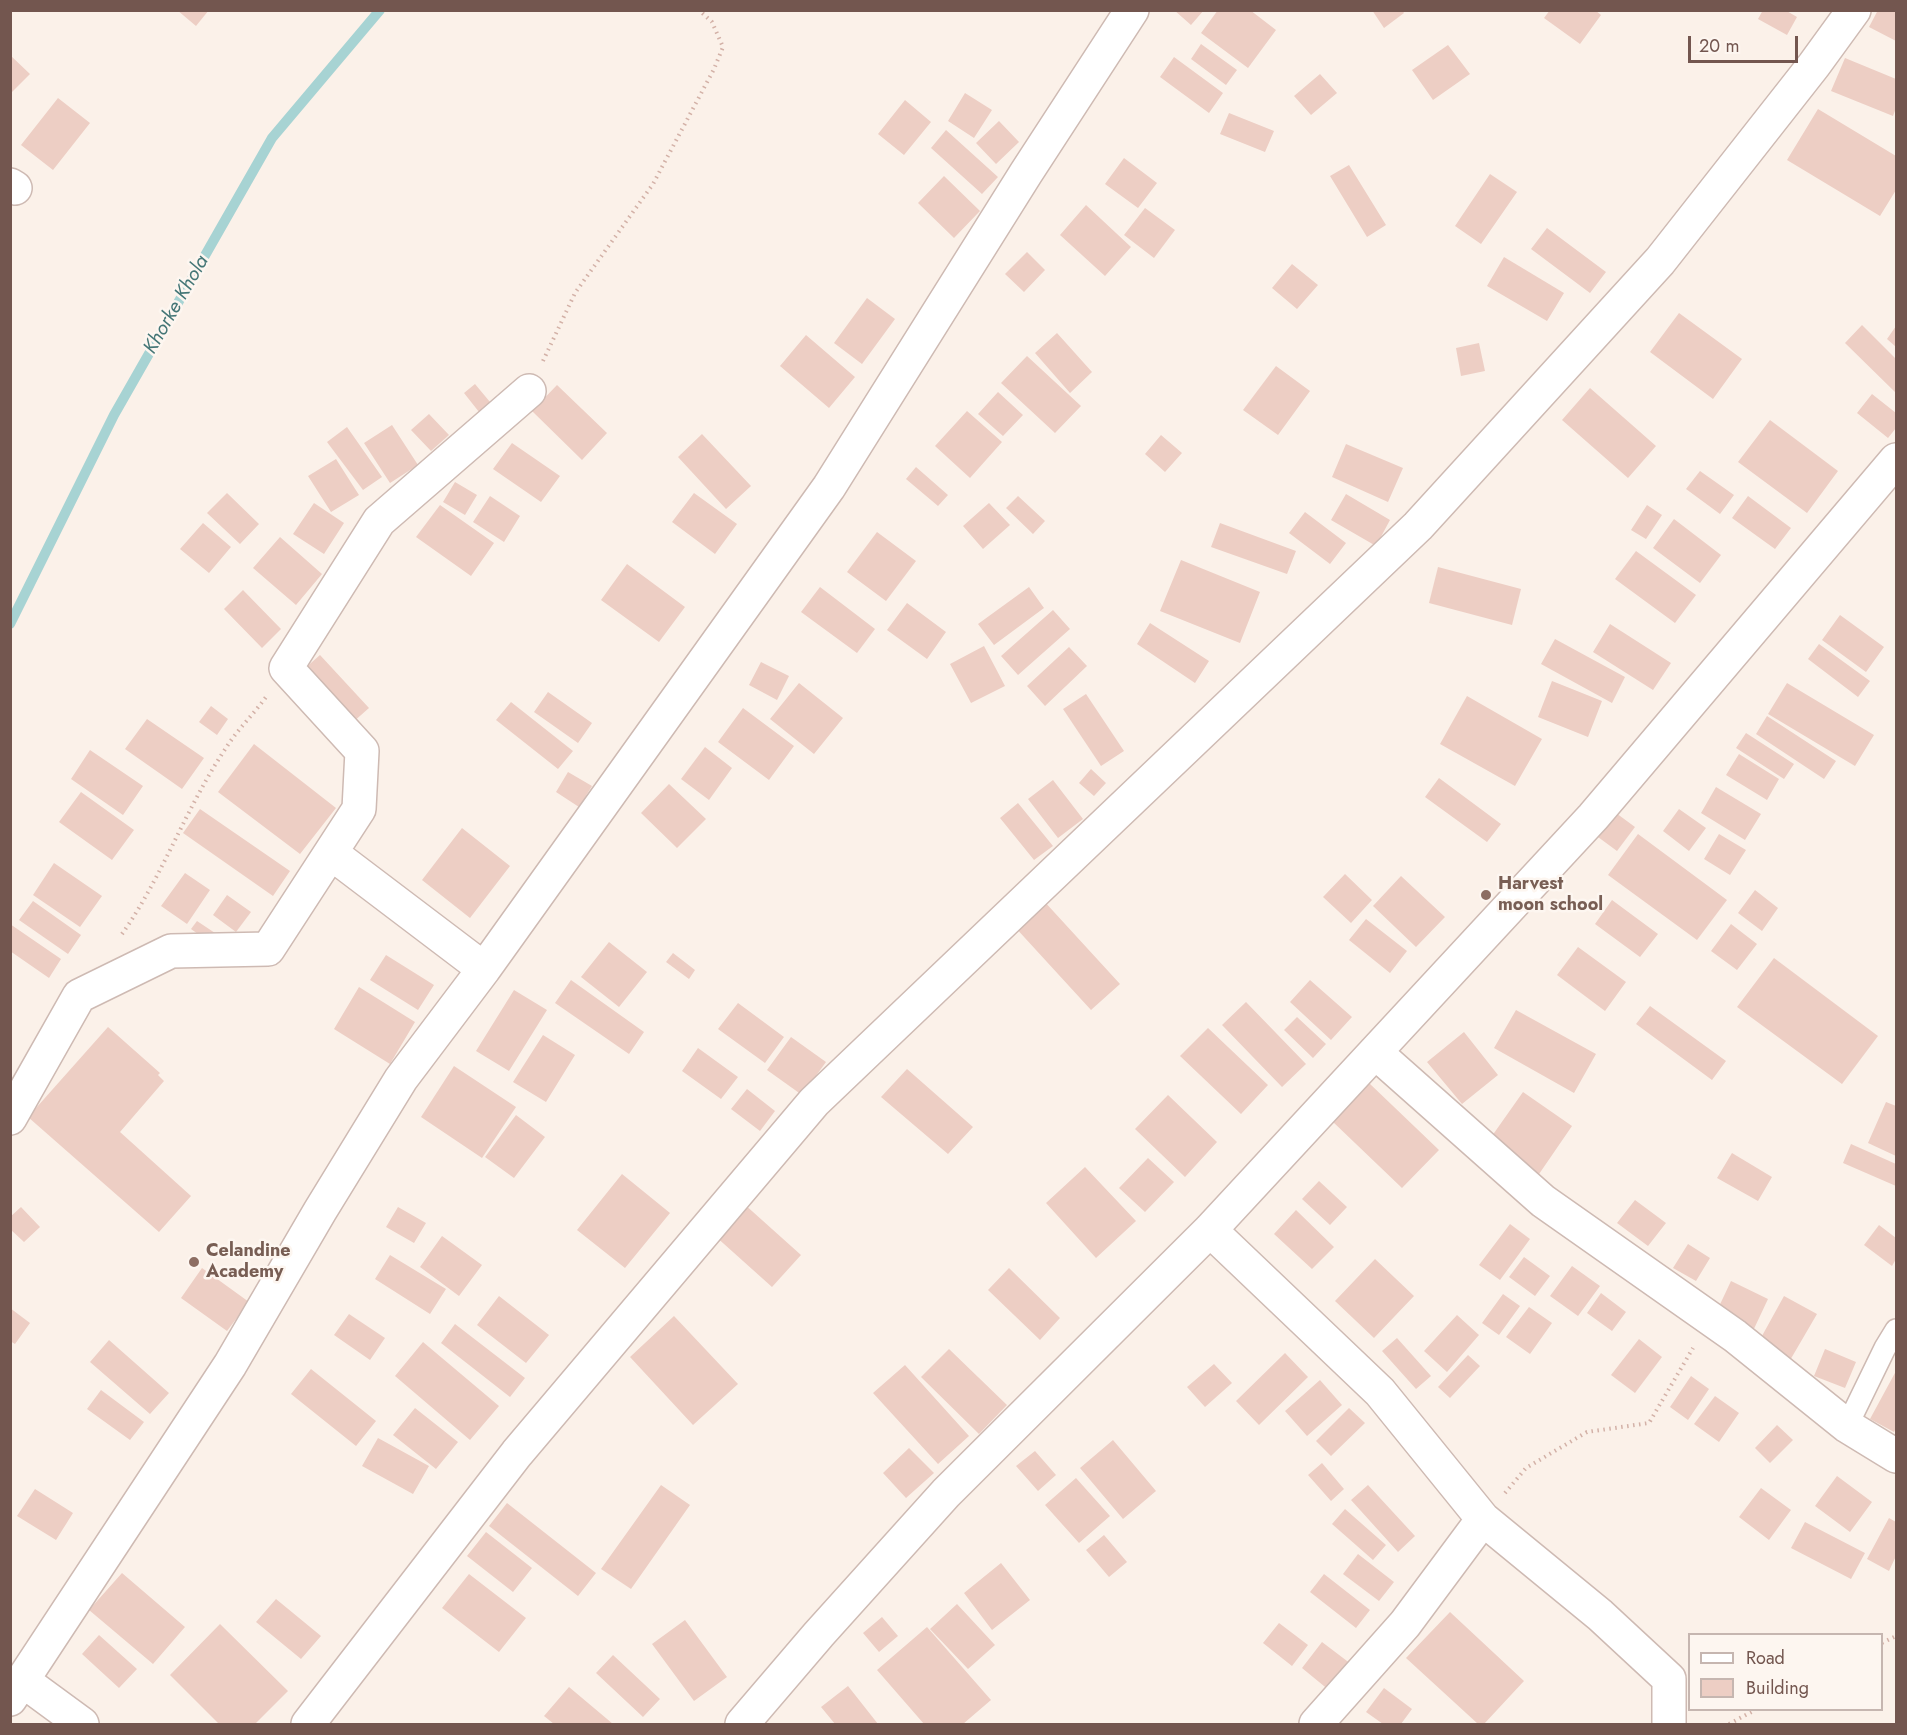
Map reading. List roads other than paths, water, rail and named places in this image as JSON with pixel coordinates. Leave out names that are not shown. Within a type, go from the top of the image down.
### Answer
[{"type":"street","points":[[82,1725],[16,1690],[230,1365],[401,1079],[484,969],[829,488],[1026,173],[1132,10]]},
{"type":"street","points":[[308,1725],[517,1453],[814,1102],[1418,526],[1660,261],[1814,65],[1854,10]]},
{"type":"street","points":[[10,1118],[79,996],[171,951],[268,949],[359,809],[362,751],[286,668],[379,520],[529,391]]},
{"type":"street","points":[[742,1725],[819,1634],[946,1493],[1210,1230],[1593,817],[1896,460]]},
{"type":"street","points":[[331,853],[484,969]]},
{"type":"street","points":[[1375,1052],[1543,1201],[1735,1336],[1847,1426],[1896,1456]]},
{"type":"street","points":[[1210,1230],[1380,1392],[1483,1519],[1600,1616],[1669,1679],[1669,1725]]},
{"type":"street","points":[[1316,1725],[1405,1624],[1483,1519]]},
{"type":"lane","points":[[1847,1426],[1896,1330]]},
{"type":"waterway","name":"Khorke Khola","points":[[10,624],[114,415],[272,138],[380,10]]},
{"type":"place","name":"Harvest moon school","points":[[1486,895]]},
{"type":"place","name":"Celandine Academy","points":[[194,1262]]}]
